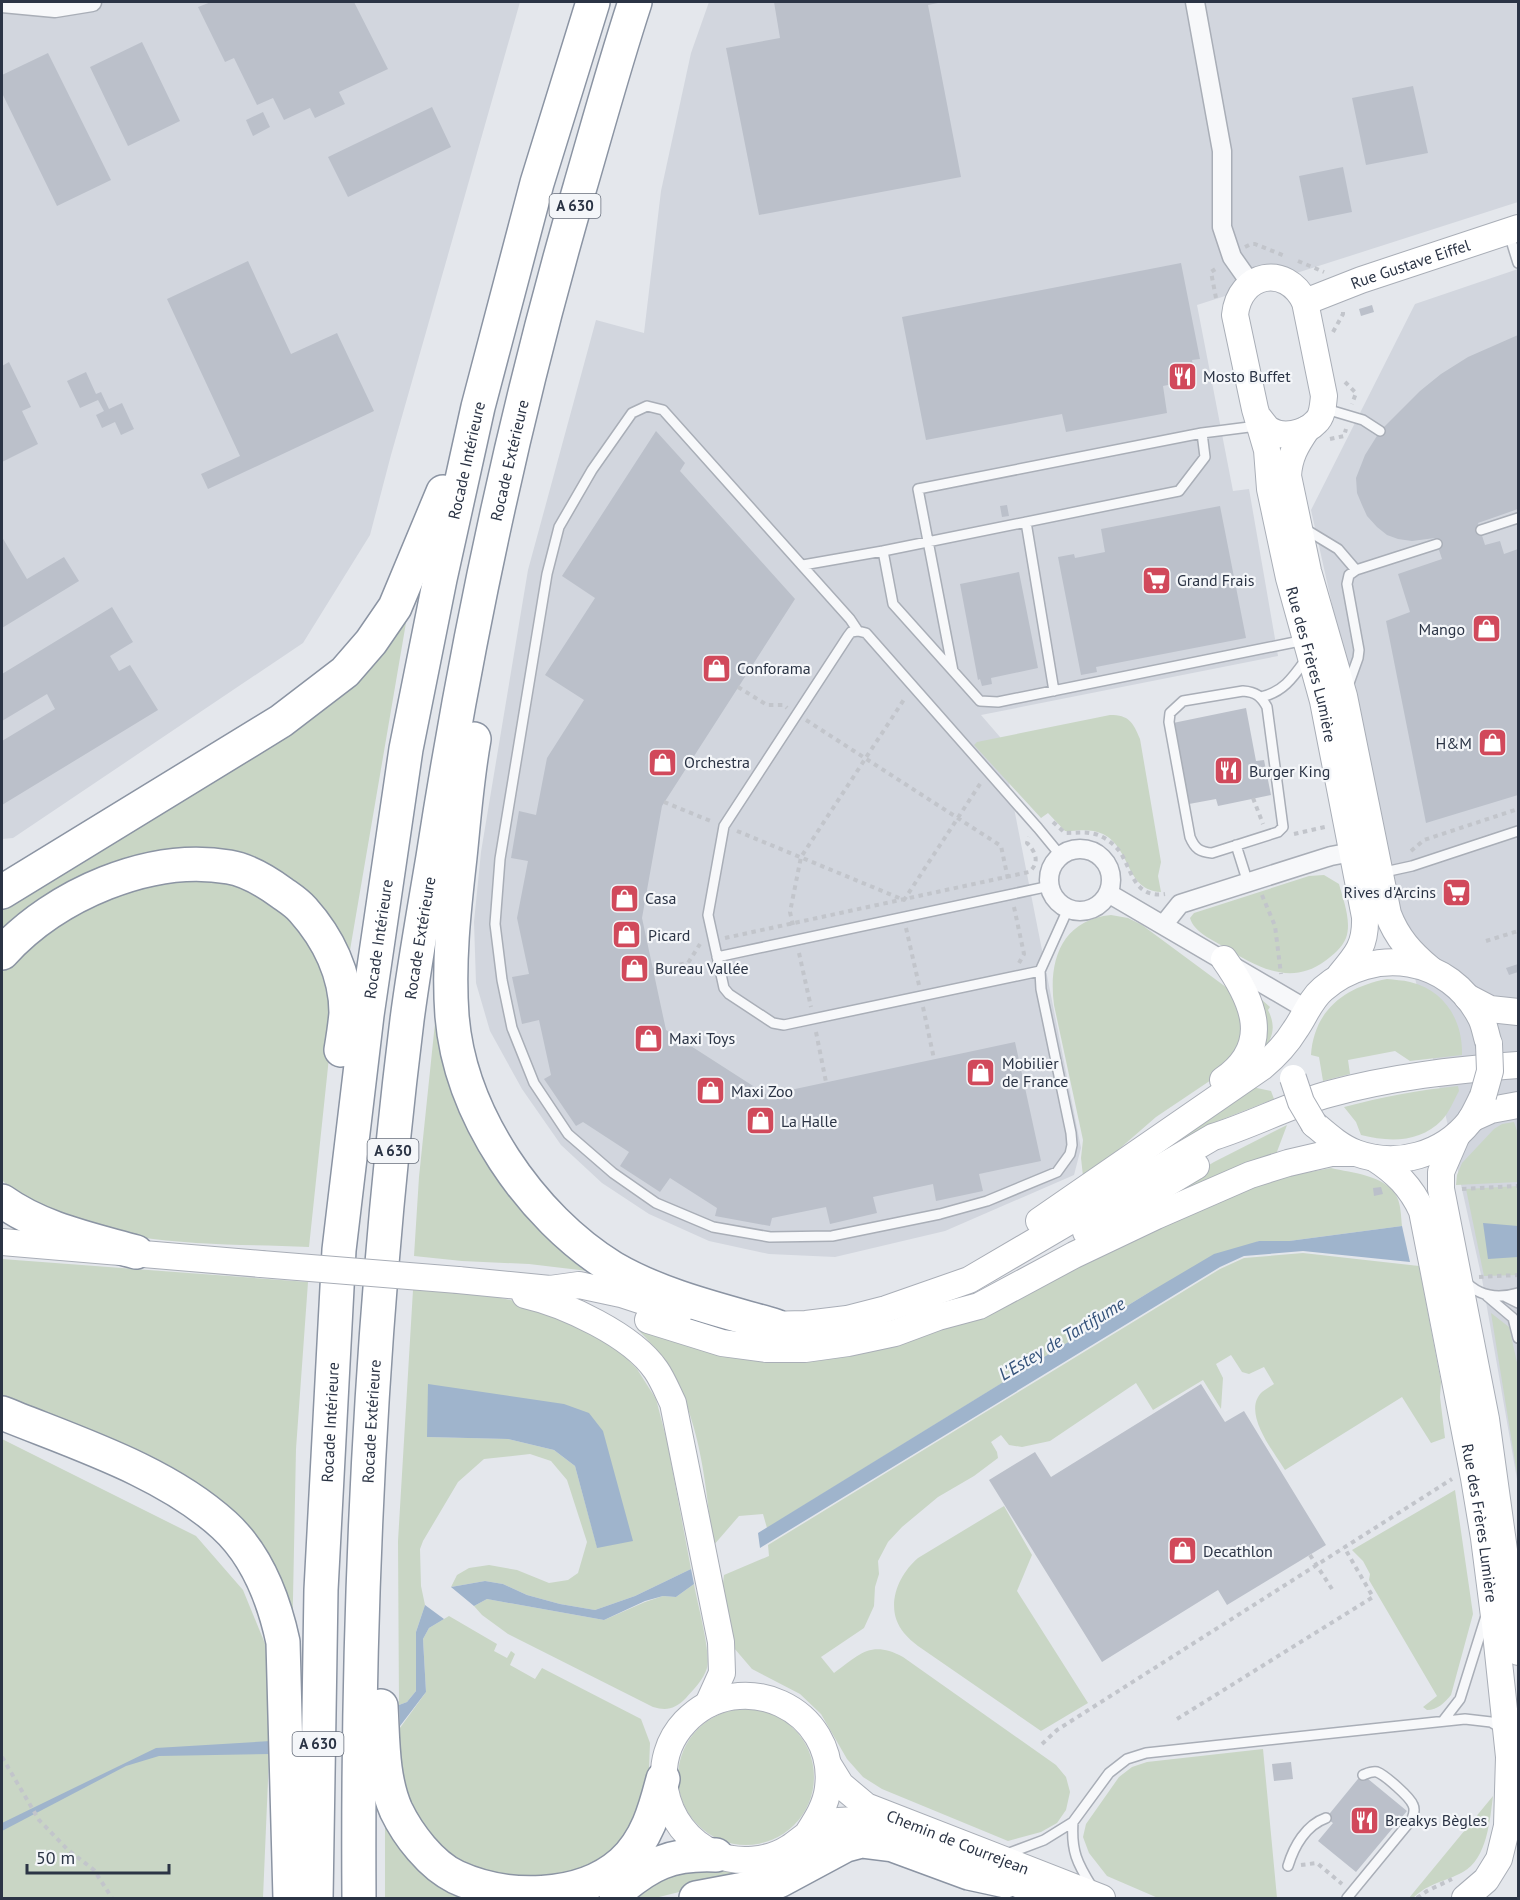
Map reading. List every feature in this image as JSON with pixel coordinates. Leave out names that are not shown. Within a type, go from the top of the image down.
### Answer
[{"type":"highway","name":"Rocade Intérieure","points":[[316,1899],[321,1590],[339,1250],[367,1015],[406,749],[478,407],[537,183],[592,2]]},
{"type":"highway","name":"Rocade Extérieure","points":[[359,1899],[361,1635],[377,1330],[408,1016],[449,754],[482,580],[520,413],[558,265],[635,2]]},
{"type":"highway","points":[[2,892],[281,721],[345,672],[371,642],[395,607],[478,407]]},
{"type":"highway","points":[[520,413],[502,582],[470,757],[453,926],[450,972],[452,1018],[460,1059],[474,1101],[505,1164],[537,1202],[585,1248],[613,1268],[674,1296],[776,1326]]},
{"type":"highway","points":[[2,875],[52,860]]},
{"type":"highway","points":[[2,953],[47,914],[92,888],[145,870],[193,864],[231,867],[266,881],[302,908],[327,942],[338,964],[344,989],[346,1012],[334,1121],[312,1396],[321,1590]]},
{"type":"highway","points":[[396,1126],[405,1188],[393,1372],[381,1637],[381,1704],[387,1781],[396,1809],[428,1855],[454,1876],[491,1891],[531,1895],[567,1893],[601,1880],[622,1864],[636,1848],[649,1828],[663,1779]]},
{"type":"highway","points":[[2,1201],[38,1222],[136,1252]]},
{"type":"highway","points":[[2,1413],[130,1466],[190,1498],[226,1526],[266,1584],[277,1615],[283,1642],[290,1899]]},
{"type":"highway","points":[[696,1899],[779,1881],[846,1845],[861,1841],[893,1845],[969,1873],[1001,1869]]},
{"type":"highway","points":[[610,1899],[652,1865],[674,1857],[693,1854],[716,1855]]},
{"type":"main road","name":"Rue Gustave Eiffel","points":[[1305,302],[1361,280],[1513,230]]},
{"type":"main road","points":[[1251,284],[1264,278],[1288,281],[1299,290],[1305,302],[1324,396],[1323,408]]},
{"type":"main road","name":"Rue des Frères Lumière","points":[[1251,284],[1236,303],[1235,315],[1267,450],[1270,489],[1281,544],[1323,701],[1365,917],[1366,932],[1359,953],[1340,975]]},
{"type":"main road","name":"Rue des Frères Lumière","points":[[1323,408],[1318,422],[1307,429],[1288,463],[1289,487],[1308,571],[1344,696],[1388,914],[1394,930],[1410,952],[1430,969]]},
{"type":"main road","points":[[1260,422],[1279,434],[1292,435],[1307,429]]},
{"type":"main road","points":[[1126,1162],[1166,1119],[1229,1076],[1242,1064],[1249,1052],[1254,1028],[1254,1014],[1241,983],[1224,959]]},
{"type":"main road","points":[[550,1288],[578,1300],[619,1310],[722,1343],[766,1349],[805,1349],[895,1333],[1126,1162],[1262,1067],[1281,1050],[1321,990],[1340,975],[1361,966],[1384,962],[1408,963],[1430,969],[1450,981],[1467,997],[1481,1019],[1489,1044],[1490,1071],[1484,1096],[1464,1127]]},
{"type":"main road","points":[[1467,997],[1490,1009],[1518,1012]]},
{"type":"main road","points":[[1301,1018],[1292,1053],[1293,1078],[1301,1102],[1314,1124],[1333,1141],[1365,1155]]},
{"type":"main road","points":[[932,1306],[969,1280],[1213,1137],[1245,1127],[1290,1107],[1328,1094],[1374,1083],[1419,1074],[1518,1065]]},
{"type":"main road","points":[[2,1242],[550,1288],[579,1285],[621,1294],[725,1325],[806,1324],[847,1319],[886,1310],[932,1306],[979,1306],[1084,1250],[1250,1175],[1287,1163],[1320,1156],[1365,1155],[1401,1159],[1421,1156],[1440,1147],[1464,1127],[1491,1110],[1518,1105]]},
{"type":"main road","name":"Rue des Frères Lumière","points":[[1464,1127],[1441,1172],[1441,1189],[1468,1274],[1486,1419],[1517,1609],[1518,1652]]},
{"type":"main road","name":"Rue des Frères Lumière","points":[[1365,1155],[1392,1169],[1414,1194],[1422,1211],[1474,1478],[1491,1591],[1507,1734],[1509,1802],[1507,1826],[1499,1859],[1486,1880],[1466,1899]]},
{"type":"main road","points":[[458,1280],[542,1299],[563,1307],[608,1329],[638,1350],[656,1370],[673,1404],[721,1642],[722,1673],[708,1704]]},
{"type":"main road","points":[[733,1696],[759,1696],[783,1704],[804,1719],[820,1740],[828,1764],[828,1789],[824,1804],[808,1833],[788,1849],[765,1858],[741,1860],[716,1855],[695,1842],[678,1825],[667,1803],[663,1779],[665,1761],[670,1744],[679,1729],[692,1715],[708,1704],[733,1696]]},
{"type":"main road","name":"Chemin de Courrejean","points":[[828,1764],[841,1785],[866,1806],[1001,1869],[1051,1899]]},
{"type":"main road","name":"Chemin de Courrejean","points":[[808,1833],[829,1823],[858,1820],[867,1822],[973,1864],[1001,1869],[1100,1898]]},
{"type":"main road","points":[[1466,1899],[1486,1897],[1497,1899]]},
{"type":"street","points":[[2,3],[55,8],[92,2]]},
{"type":"street","points":[[1195,2],[1222,151],[1221,227],[1232,257],[1251,284]]},
{"type":"street","points":[[1070,851],[1090,851],[1106,863],[1111,883],[1103,901],[1096,907],[1077,911],[1068,909],[1053,896],[1050,873],[1061,856],[1070,851]]},
{"type":"street","points":[[1164,924],[1180,904],[1331,856],[1352,852]]},
{"type":"street","points":[[1108,893],[1224,959],[1301,1018]]},
{"type":"lane","points":[[1513,230],[1518,263]]},
{"type":"lane","points":[[858,631],[850,619],[663,410],[647,406],[632,413],[592,470],[559,527],[547,574],[500,859],[495,924],[502,980],[512,1028],[534,1083],[568,1134],[613,1173],[656,1203],[713,1227],[770,1237],[832,1236],[940,1214],[987,1201],[1057,1172],[1070,1154],[1071,1133],[1041,988],[1040,971],[1068,909]]},
{"type":"lane","points":[[1323,408],[1347,413],[1380,431]]},
{"type":"lane","points":[[954,671],[918,489],[1260,422]]},
{"type":"lane","points":[[802,565],[883,551],[1179,491],[1205,458],[1202,433]]},
{"type":"lane","points":[[1296,518],[1307,530],[1338,549],[1356,570]]},
{"type":"lane","points":[[1480,530],[1518,518]]},
{"type":"lane","points":[[1026,522],[1054,691]]},
{"type":"lane","points":[[1344,696],[1359,650],[1347,584],[1349,575],[1356,570],[1437,544]]},
{"type":"lane","points":[[883,551],[893,604],[980,701],[998,702],[1308,646]]},
{"type":"lane","points":[[1040,971],[784,1025],[773,1023],[729,994],[724,988],[708,915],[724,826],[848,636],[851,632],[858,631],[866,633],[1061,856]]},
{"type":"lane","points":[[1261,697],[1275,694],[1294,676],[1308,646]]},
{"type":"lane","points":[[1243,691],[1252,692],[1261,697],[1267,707],[1283,827],[1278,832],[1236,846],[1212,853],[1201,852],[1194,847],[1190,837],[1169,722],[1170,713],[1182,701],[1243,691]]},
{"type":"lane","points":[[1380,873],[1412,866],[1518,831]]},
{"type":"lane","points":[[1236,846],[1252,882]]},
{"type":"lane","points":[[717,957],[1050,886]]},
{"type":"lane","points":[[1468,1274],[1469,1285],[1488,1296],[1513,1318],[1518,1338]]},
{"type":"lane","points":[[1488,1296],[1506,1297],[1518,1293]]},
{"type":"lane","points":[[1506,1297],[1518,1303]]},
{"type":"lane","points":[[1443,1720],[1460,1699],[1491,1591]]},
{"type":"lane","points":[[1001,1869],[1073,1822],[1108,1773],[1127,1759],[1146,1752],[1443,1720],[1465,1719],[1491,1722],[1499,1725],[1507,1734]]},
{"type":"lane","points":[[1350,1896],[1412,1819],[1414,1812],[1414,1806],[1409,1798],[1379,1774],[1369,1772],[1363,1775]]},
{"type":"lane","points":[[1288,1866],[1296,1846],[1315,1822],[1326,1818]]},
{"type":"lane","points":[[1073,1822],[1072,1841],[1075,1857],[1100,1898]]},
{"type":"path","points":[[738,687],[767,705],[784,705],[1001,846],[1024,954],[1018,964],[1019,975]]},
{"type":"path","points":[[826,1082],[790,912],[801,857],[906,695],[914,689]]},
{"type":"path","points":[[664,802],[904,900],[982,781],[989,775]]},
{"type":"path","points":[[1407,854],[1424,840],[1518,809]]},
{"type":"path","points":[[1252,882],[1275,926],[1281,975]]},
{"type":"path","points":[[900,898],[934,1059]]},
{"type":"path","points":[[1486,941],[1518,931]]},
{"type":"path","points":[[1441,1189],[1518,1186]]},
{"type":"path","points":[[1468,1274],[1518,1275]]},
{"type":"path","points":[[1042,1744],[1057,1730],[1344,1547],[1451,1480],[1458,1479]]},
{"type":"path","points":[[1177,1719],[1373,1597],[1344,1547]]},
{"type":"path","points":[[1310,1555],[1332,1589]]},
{"type":"path","points":[[2,1757],[21,1793],[39,1820],[67,1849],[94,1870],[112,1899]]},
{"type":"path","points":[[1288,1866],[1317,1863],[1350,1896]]},
{"type":"shaded area","points":[[2,2],[520,2],[370,535],[303,643],[13,838],[2,839]]},
{"type":"shaded area","points":[[709,2],[1518,2],[1518,202],[1197,305],[1233,491],[1249,489],[1278,656],[981,715],[1000,737],[1081,1148],[1074,1175],[945,1231],[835,1257],[769,1254],[709,1241],[649,1214],[602,1183],[561,1145],[522,1089],[490,1031],[476,983],[474,922],[481,852],[528,570],[596,320],[644,333],[661,191],[691,53]]},
{"type":"shaded area","name":"Rives d'Arcins","points":[[1518,269],[1518,1485],[1482,1279],[1311,510],[1415,304]]},
{"type":"green space","points":[[408,611],[349,956],[240,854],[2,934],[2,898],[243,755]]},
{"type":"green space","points":[[1110,715],[1122,716],[1130,721],[1140,739],[1161,862],[1158,876],[1161,892],[1149,890],[1134,877],[1119,849],[1103,834],[1089,830],[1065,831],[1048,813],[1041,818],[974,745],[977,742]]},
{"type":"green space","points":[[1324,875],[1339,884],[1346,911],[1348,932],[1337,951],[1312,969],[1286,973],[1260,967],[1204,935],[1195,927],[1190,918],[1194,913],[1309,876]]},
{"type":"green space","points":[[238,880],[280,905],[325,962],[332,1029],[309,1247],[201,1243],[127,1235],[92,1227],[58,1215],[8,1186],[2,1180],[2,973],[11,960],[47,928],[147,881]]},
{"type":"green space","points":[[1111,915],[1128,918],[1142,925],[1238,996],[1243,1043],[1217,1076],[1156,1117],[1083,1176],[1081,1158],[1083,1140],[1054,1005],[1053,973],[1056,958],[1070,934],[1094,918]]},
{"type":"green space","points":[[443,946],[474,1117],[613,1274],[529,1264],[414,1256],[419,1177]]},
{"type":"green space","points":[[1387,979],[1407,981],[1422,986],[1442,1000],[1450,1009],[1459,1030],[1462,1055],[1410,1061],[1395,1051],[1348,1060],[1350,1074],[1323,1081],[1319,1057],[1311,1055],[1313,1039],[1325,1013],[1345,995],[1358,988]]},
{"type":"green space","points":[[1253,992],[1270,1007],[1268,1010],[1273,1030],[1269,1041],[1257,1057]]},
{"type":"green space","points":[[1458,1086],[1459,1091],[1442,1120],[1424,1133],[1404,1139],[1382,1139],[1361,1135],[1356,1122],[1344,1107],[1401,1094]]},
{"type":"green space","points":[[1252,1087],[1271,1091],[1274,1099],[1218,1121],[1139,1162]]},
{"type":"green space","points":[[1514,1122],[1518,1134],[1518,1182],[1456,1185],[1462,1163],[1494,1129],[1502,1124]]},
{"type":"green space","points":[[1287,1125],[1275,1157],[1141,1214],[1159,1195],[1214,1162]]},
{"type":"green space","points":[[1331,1168],[1368,1176],[1385,1184],[1397,1197],[1402,1226],[1289,1241],[1259,1241],[1148,1293],[767,1528],[763,1514],[739,1516],[713,1546],[701,1458],[685,1402],[673,1376],[657,1351],[637,1329],[682,1343],[861,1353],[903,1344],[990,1311],[1115,1246],[1280,1174],[1284,1177]]},
{"type":"green space","points":[[1518,1186],[1518,1275],[1484,1276],[1466,1189]]},
{"type":"green space","points":[[1303,1253],[1419,1266],[1441,1382],[1440,1397],[1445,1438],[1431,1443],[1402,1397],[1285,1470],[1267,1443],[1257,1421],[1255,1410],[1257,1400],[1262,1392],[1274,1384],[1264,1367],[1249,1374],[1242,1372],[1231,1355],[1216,1364],[1223,1378],[1221,1409],[1203,1380],[1153,1410],[1136,1383],[1050,1441],[1022,1447],[1009,1445],[1001,1435],[991,1442],[998,1458],[974,1476],[938,1497],[888,1542],[878,1561],[879,1574],[875,1587],[874,1606],[864,1628],[821,1657],[834,1673],[859,1655],[874,1650],[892,1652],[903,1657],[1056,1765],[1066,1777],[1070,1792],[1066,1810],[1057,1823],[1041,1832],[1008,1841],[882,1789],[863,1777],[847,1759],[821,1714],[800,1694],[752,1669],[734,1648],[722,1591],[724,1575],[769,1556],[768,1545],[1220,1269],[1244,1258]]},
{"type":"green space","points":[[2,1259],[308,1282],[296,1449],[292,1648],[262,1551],[2,1401]]},
{"type":"green space","points":[[413,1290],[482,1294],[553,1312],[615,1346],[637,1369],[656,1399],[667,1441],[691,1569],[635,1596],[595,1610],[560,1604],[527,1595],[503,1584],[485,1581],[451,1587],[457,1575],[469,1568],[489,1565],[517,1570],[549,1583],[568,1580],[578,1573],[587,1542],[567,1480],[551,1461],[530,1454],[484,1459],[458,1482],[420,1549],[421,1586],[425,1605],[416,1632],[416,1691],[407,1702],[399,1705],[398,1541]],"holes":[[[603,1431],[597,1547],[575,1466],[554,1450],[508,1439],[427,1437]]]},
{"type":"green space","points":[[1491,1313],[1509,1327],[1518,1367],[1518,1480]]},
{"type":"green space","points":[[2,1439],[196,1536],[243,1590],[273,1663],[263,1898],[2,1898]]},
{"type":"green space","points":[[1455,1490],[1473,1614],[1451,1695],[1438,1707],[1427,1710],[1423,1707],[1437,1696],[1369,1580],[1370,1574],[1363,1561],[1352,1550]]},
{"type":"green space","points":[[1004,1506],[1032,1555],[1017,1591],[1088,1703],[1041,1731],[916,1644],[904,1633],[895,1614],[894,1603],[899,1583],[918,1558]]},
{"type":"green space","points":[[694,1584],[705,1639],[707,1668],[701,1680],[686,1698],[678,1705],[667,1709],[653,1707],[508,1634],[482,1615],[474,1606],[487,1599],[604,1620],[663,1596],[676,1597]]},
{"type":"green space","points":[[449,1616],[497,1644],[494,1651],[507,1658],[511,1651],[515,1654],[510,1665],[535,1679],[542,1668],[641,1719],[650,1743],[649,1788],[639,1822],[600,1864],[562,1880],[483,1873],[450,1855],[425,1828],[407,1800],[400,1774],[397,1732],[426,1692],[423,1639],[429,1628]]},
{"type":"green space","points":[[746,1709],[772,1714],[784,1720],[794,1729],[803,1739],[809,1751],[814,1777],[809,1803],[803,1815],[794,1825],[784,1834],[772,1840],[746,1845],[720,1840],[708,1834],[698,1825],[689,1815],[683,1803],[678,1777],[683,1751],[689,1739],[698,1729],[708,1720],[720,1714]]},
{"type":"green space","points":[[1263,1749],[1277,1898],[1158,1898],[1107,1876],[1089,1853],[1083,1837],[1086,1824],[1119,1777],[1132,1767],[1147,1762]]},
{"type":"green space","points":[[1493,1796],[1486,1838],[1471,1866],[1425,1889],[1413,1898],[1409,1898]]},
{"type":"green space","points":[[385,1811],[489,1898],[385,1898]]},
{"type":"green space","points":[[792,1864],[655,1898],[625,1898],[654,1871]]},
{"type":"water","points":[[1483,1223],[1518,1226],[1518,1257],[1488,1259]]},
{"type":"water","points":[[1402,1226],[1410,1262],[1303,1251],[1244,1256],[1220,1267],[760,1548],[758,1533],[1214,1254],[1259,1241],[1289,1241]]},
{"type":"water","points":[[428,1384],[564,1404],[589,1413],[603,1431],[633,1541],[597,1548],[575,1466],[554,1450],[508,1439],[427,1437]]},
{"type":"water","points":[[691,1569],[694,1584],[676,1597],[663,1596],[645,1601],[604,1620],[487,1599],[474,1606],[451,1587],[485,1581],[503,1584],[527,1595],[560,1604],[595,1610],[635,1596]]},
{"type":"water","points":[[425,1605],[444,1619],[429,1628],[423,1639],[426,1692],[400,1726],[399,1705],[407,1702],[416,1691],[416,1632]]},
{"type":"water","points":[[271,1741],[271,1754],[159,1756],[126,1766],[2,1831],[2,1823],[156,1748]]},
{"type":"building","points":[[211,2],[354,2],[388,69],[339,92],[345,104],[315,118],[310,108],[284,120],[273,98],[257,105],[234,58],[225,62],[198,7]]},
{"type":"building","points":[[774,2],[943,2],[928,5],[961,177],[759,215],[726,48],[780,38]]},
{"type":"building","points":[[142,42],[180,121],[128,146],[90,67]]},
{"type":"building","points":[[48,53],[111,180],[57,206],[2,93],[2,75]]},
{"type":"building","points":[[1413,86],[1428,153],[1366,165],[1352,98]]},
{"type":"building","points":[[432,107],[451,147],[348,197],[328,157]]},
{"type":"building","points":[[263,112],[270,127],[253,136],[246,120]]},
{"type":"building","points":[[1343,167],[1352,212],[1308,221],[1299,176]]},
{"type":"building","points":[[248,261],[291,354],[337,333],[374,411],[208,489],[201,474],[240,456],[167,299]]},
{"type":"building","points":[[1181,263],[1200,359],[1192,360],[1196,379],[1163,386],[1167,413],[1066,432],[1062,414],[926,440],[902,317]]},
{"type":"building","points":[[1372,305],[1374,312],[1361,316],[1359,309]]},
{"type":"building","points":[[1518,335],[1518,509],[1478,523],[1485,545],[1500,541],[1504,554],[1518,549],[1518,795],[1426,823],[1386,621],[1410,612],[1398,574],[1442,559],[1435,538],[1412,541],[1398,539],[1387,535],[1377,527],[1367,516],[1362,505],[1357,493],[1356,478],[1365,455],[1380,431],[1420,391],[1468,357]]},
{"type":"building","points":[[9,362],[31,407],[22,411],[38,444],[2,462],[2,366]]},
{"type":"building","points":[[86,372],[96,394],[101,392],[109,409],[122,403],[134,429],[121,435],[115,422],[102,428],[96,415],[104,411],[98,400],[80,408],[67,381]]},
{"type":"building","points":[[656,431],[685,463],[680,471],[795,599],[662,806],[642,918],[666,1030],[767,1095],[1015,1042],[1041,1161],[979,1174],[983,1191],[936,1201],[933,1184],[873,1197],[877,1213],[830,1224],[826,1207],[772,1218],[770,1226],[715,1216],[717,1208],[670,1178],[660,1192],[620,1166],[629,1152],[583,1122],[576,1126],[544,1079],[551,1075],[539,1020],[522,1024],[512,977],[529,974],[517,918],[528,861],[511,858],[519,811],[536,815],[547,758],[584,700],[545,675],[595,598],[562,576]]},
{"type":"building","points":[[1007,505],[1009,516],[1002,517],[1000,506]]},
{"type":"building","name":"Grand Frais","points":[[1220,506],[1246,638],[1096,667],[1097,672],[1081,675],[1058,557],[1074,554],[1075,558],[1105,552],[1101,529]]},
{"type":"building","points":[[2,537],[27,579],[64,557],[79,581],[2,628]]},
{"type":"building","points":[[1019,572],[1038,668],[991,678],[992,684],[982,686],[980,679],[978,680],[960,584]]},
{"type":"building","points":[[112,607],[133,642],[110,656],[119,671],[130,665],[158,710],[2,805],[2,741],[55,709],[47,694],[2,721],[2,674]]},
{"type":"building","points":[[1246,708],[1256,761],[1264,760],[1271,795],[1218,806],[1216,799],[1189,804],[1173,723]]},
{"type":"building","points":[[1518,964],[1518,972],[1509,975],[1506,968]]},
{"type":"building","points":[[1381,1187],[1383,1194],[1374,1196],[1373,1188]]},
{"type":"building","points":[[1201,1384],[1225,1422],[1244,1411],[1326,1545],[1227,1605],[1218,1590],[1102,1662],[989,1480],[1035,1452],[1051,1477]]},
{"type":"building","points":[[1291,1762],[1293,1779],[1274,1781],[1272,1764]]},
{"type":"building","name":"Breakys Bègles","points":[[1362,1774],[1407,1811],[1356,1872],[1318,1841],[1333,1823],[1326,1818]]},
{"type":"place","name":"Mosto Buffet","points":[[1182,376]]},
{"type":"place","name":"Grand Frais","points":[[1156,580]]},
{"type":"place","name":"Mango","points":[[1486,629]]},
{"type":"place","name":"Conforama","points":[[716,668]]},
{"type":"place","name":"H&M","points":[[1493,743]]},
{"type":"place","name":"Orchestra","points":[[663,762]]},
{"type":"place","name":"Burger King","points":[[1228,771]]},
{"type":"place","name":"Rives d'Arcins","points":[[1457,892]]},
{"type":"place","name":"Casa","points":[[624,898]]},
{"type":"place","name":"Picard","points":[[627,935]]},
{"type":"place","name":"Bureau Vallée","points":[[634,968]]},
{"type":"place","name":"Maxi Toys","points":[[648,1038]]},
{"type":"place","name":"Mobilier de France","points":[[981,1072]]},
{"type":"place","name":"Maxi Zoo","points":[[710,1091]]},
{"type":"place","name":"La Halle","points":[[760,1121]]},
{"type":"place","name":"Decathlon","points":[[1182,1551]]},
{"type":"place","name":"Breakys Bègles","points":[[1364,1820]]},
{"type":"water label","name":"L'Estey de Tartifume","points":[[1062,1339]]}]
